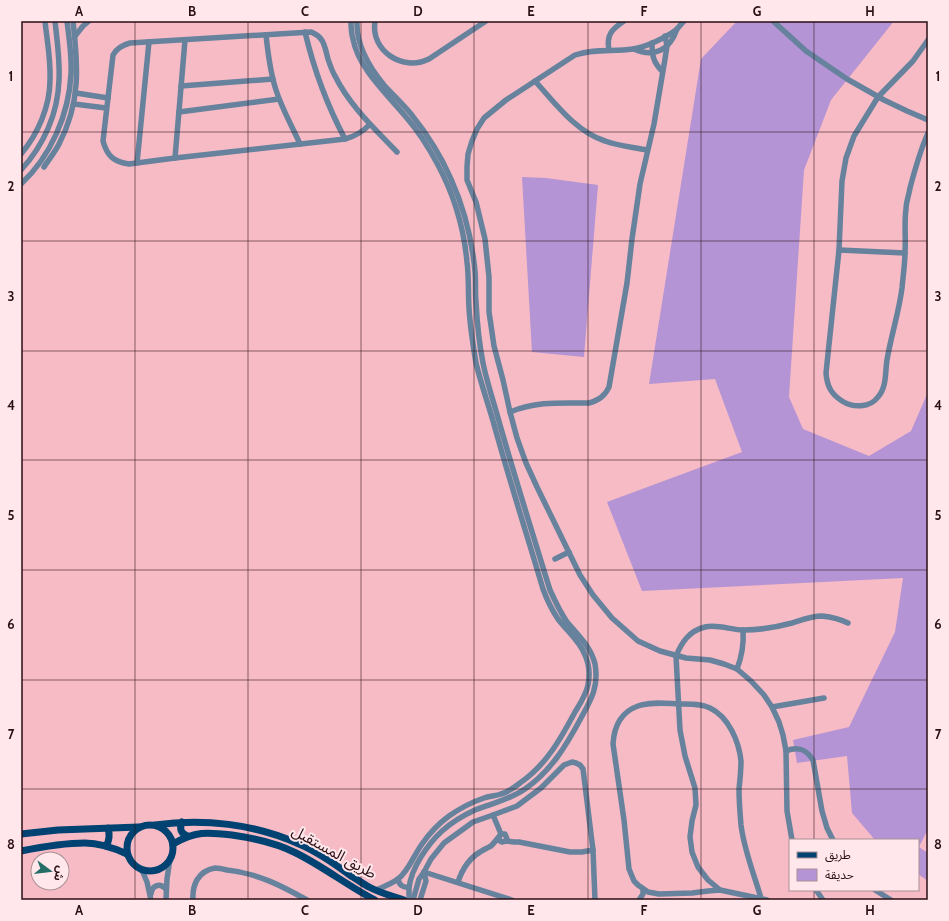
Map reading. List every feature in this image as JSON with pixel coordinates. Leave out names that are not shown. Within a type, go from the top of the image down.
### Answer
[{"type":"main road","name":"طريق المستقبل","points":[[155,825],[182,822],[204,822],[272,833],[300,844],[369,887],[404,900]]},
{"type":"main road","points":[[182,822],[180,828],[181,831],[188,836]]},
{"type":"main road","points":[[144,825],[155,825],[160,827],[168,834],[173,844],[173,849],[167,864],[158,870],[142,870],[131,862],[127,854],[127,841],[134,830],[139,827],[144,825]]},
{"type":"main road","points":[[21,834],[58,830],[139,827]]},
{"type":"main road","points":[[106,846],[110,836],[108,828]]},
{"type":"main road","name":"طريق المستقبل","points":[[173,844],[188,836],[212,832],[269,842],[295,852],[320,866],[364,895],[375,900]]},
{"type":"main road","points":[[21,852],[85,843],[106,846],[127,854]]},
{"type":"street","points":[[21,154],[34,136],[41,122],[46,106],[50,81],[45,21]]},
{"type":"street","points":[[21,170],[33,155],[46,134],[57,97],[59,80],[55,21]]},
{"type":"street","points":[[44,167],[64,135],[76,93],[77,76],[67,21]]},
{"type":"street","points":[[21,184],[42,160],[54,139],[64,114],[74,59],[73,21]]},
{"type":"street","points":[[74,36],[89,21]]},
{"type":"street","points":[[351,21],[353,40],[359,57],[368,72],[407,118],[422,139],[439,167],[454,203],[463,234],[467,260],[469,279],[469,308],[476,364],[550,590],[560,611],[586,643],[595,664],[596,675],[595,686],[589,704],[566,745],[554,762],[541,776],[525,789],[508,799],[473,811],[442,831],[428,847],[416,866],[409,887],[409,900]]},
{"type":"street","points":[[357,21],[358,37],[374,72],[411,114],[426,134],[443,162],[458,197],[466,222],[473,253],[478,334],[483,365],[501,438],[543,589],[559,620],[582,647],[586,656],[589,675],[586,693],[560,741],[535,771],[503,794],[484,798],[449,816],[434,829],[421,845],[411,862],[398,879],[376,890]]},
{"type":"street","points":[[375,21],[375,35],[384,52],[401,62],[411,63],[423,62],[429,59],[486,21]]},
{"type":"street","points":[[609,50],[608,38],[611,32],[615,27],[624,21]]},
{"type":"street","points":[[684,21],[677,29],[665,36],[652,43],[634,49],[585,51],[575,55],[506,100],[484,118],[477,129],[468,154],[467,180],[476,202],[485,239],[494,346],[517,438],[526,463],[580,575],[593,595],[612,618],[638,641],[660,651],[676,656],[710,660],[724,664],[737,670],[751,680],[764,695],[772,707],[783,735],[786,751],[787,811],[792,839]]},
{"type":"street","points":[[773,21],[806,51],[847,79],[878,97],[928,120]]},
{"type":"street","points":[[634,49],[646,53],[662,50],[671,42],[677,29]]},
{"type":"street","points":[[305,32],[321,86],[345,139]]},
{"type":"street","points":[[370,124],[359,134],[345,139],[175,158],[137,164],[122,163],[115,160],[109,155],[103,141],[113,55],[121,46],[149,42],[311,32],[321,38],[334,74],[350,102],[397,152]]},
{"type":"street","points":[[266,35],[268,57],[279,99],[300,144]]},
{"type":"street","points":[[510,412],[542,403],[589,403],[596,401],[607,391],[611,382],[628,283],[636,212],[647,150],[654,124],[667,46],[665,36]]},
{"type":"street","points":[[175,158],[185,40]]},
{"type":"street","points":[[928,40],[878,97],[854,136],[846,158],[840,195],[839,250],[826,373],[827,383],[831,392],[845,403],[855,406],[862,406],[874,401],[878,398],[884,387],[887,360],[902,290],[905,253],[905,210],[914,172],[922,146],[928,133]]},
{"type":"street","points":[[137,164],[149,42]]},
{"type":"street","points":[[652,43],[652,53],[662,71]]},
{"type":"street","points":[[49,55],[58,54]]},
{"type":"street","points":[[181,86],[273,79]]},
{"type":"street","points":[[535,81],[572,121],[587,133],[600,140],[613,144],[647,150]]},
{"type":"street","points":[[76,93],[108,98]]},
{"type":"street","points":[[179,112],[279,99]]},
{"type":"street","points":[[74,104],[106,108]]},
{"type":"street","points":[[46,134],[54,139]]},
{"type":"street","points":[[839,250],[905,253]]},
{"type":"street","points":[[555,559],[569,552]]},
{"type":"street","points":[[720,890],[708,880],[698,867],[692,852],[690,837],[696,805],[695,788],[681,738],[676,656],[680,646],[686,638],[695,631],[705,627],[715,626],[743,630],[760,629],[777,627],[807,618],[821,616],[835,618],[848,623]]},
{"type":"street","points":[[737,670],[743,650],[743,630]]},
{"type":"street","points":[[772,707],[824,698]]},
{"type":"street","points":[[761,898],[743,838],[740,814],[741,762],[739,751],[736,740],[725,721],[711,708],[702,705],[650,704],[638,706],[629,710],[617,725],[613,744],[624,820],[629,869],[634,881],[648,892],[659,894],[720,890],[767,900]]},
{"type":"street","points":[[786,751],[792,749],[805,751],[813,760],[822,811],[833,839]]},
{"type":"street","points":[[413,900],[419,879],[431,859],[444,843],[473,822],[517,806],[541,788],[564,765],[572,762],[580,765],[583,770],[593,850],[595,900]]},
{"type":"street","points":[[493,816],[503,838]]},
{"type":"street","points":[[503,838],[511,837],[519,842],[570,852],[593,850]]},
{"type":"street","points":[[458,882],[461,874],[471,859],[490,846],[500,844],[503,838]]},
{"type":"street","points":[[166,900],[170,859]]},
{"type":"street","points":[[193,900],[196,880],[201,874],[216,868],[254,875],[272,882],[307,900]]},
{"type":"street","points":[[142,870],[151,897]]},
{"type":"street","points":[[424,872],[512,900]]},
{"type":"street","points":[[420,900],[426,881],[424,872]]},
{"type":"street","points":[[398,879],[402,886],[409,887]]},
{"type":"street","points":[[151,897],[151,891],[156,886],[160,885],[166,888]]},
{"type":"street","points":[[639,900],[643,894],[643,889]]},
{"type":"street","points":[[817,891],[823,900]]},
{"type":"street","points":[[877,891],[891,900]]},
{"type":"green space","points":[[737,21],[894,21],[831,100],[804,170],[789,397],[803,429],[869,456],[911,431],[928,392],[928,829],[919,847],[919,839],[874,839],[852,813],[847,756],[797,763],[793,740],[849,727],[895,632],[903,578],[642,591],[607,502],[742,452],[715,379],[649,384],[701,59]]},
{"type":"green space","points":[[522,177],[546,178],[598,185],[584,357],[532,352]]},
{"type":"green space","points":[[919,847],[928,853],[928,881],[919,875]]}]
